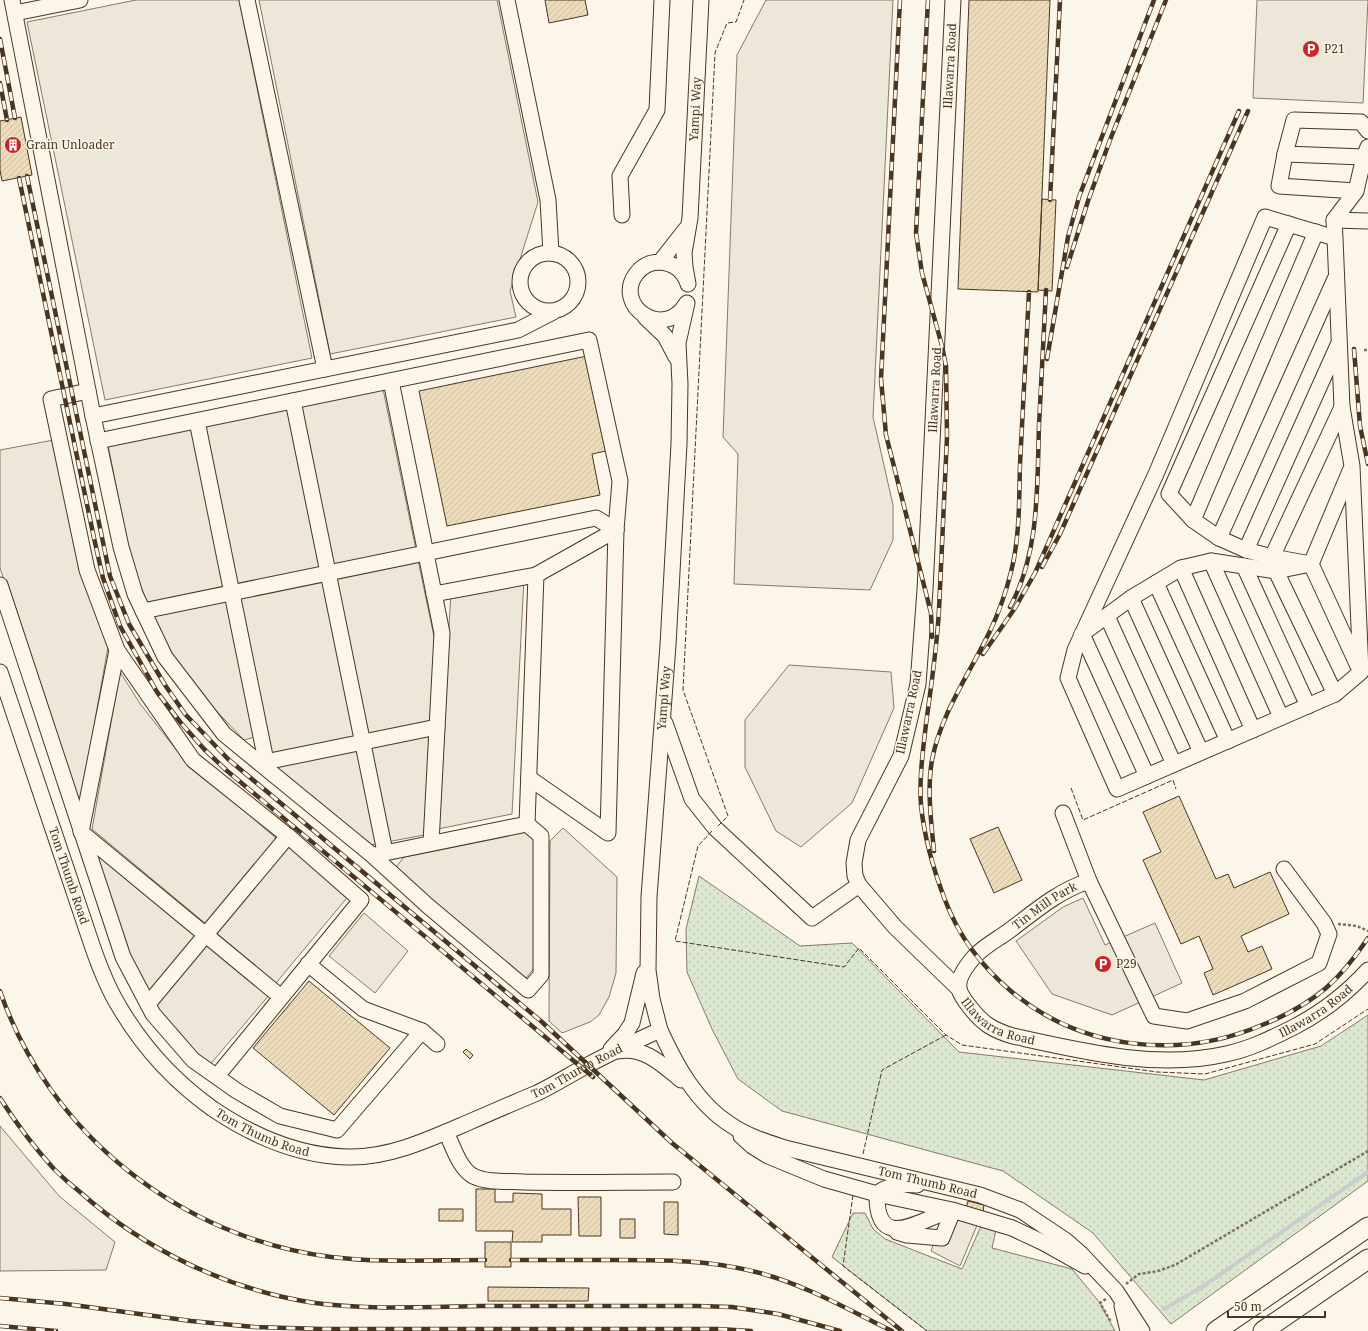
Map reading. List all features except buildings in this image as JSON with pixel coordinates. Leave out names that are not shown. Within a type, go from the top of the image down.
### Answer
[{"type":"main road","points":[[1216,1331],[1368,1227]]},
{"type":"main road","points":[[1263,1331],[1368,1259]]},
{"type":"street","points":[[80,0],[10,7],[120,547],[135,594],[165,657],[224,734],[263,762],[378,854],[428,906],[528,990],[541,975],[541,836],[527,824]]},
{"type":"street","points":[[247,0],[325,369]]},
{"type":"street","points":[[507,0],[548,200],[551,253]]},
{"type":"street","points":[[622,215],[620,176],[657,110],[662,0]]},
{"type":"street","name":"Yampi Way","points":[[660,1030],[650,986],[648,953],[649,897],[669,638],[679,444],[680,390],[678,343],[689,291],[684,258],[690,218],[701,0]]},
{"type":"street","name":"Illawarra Road","points":[[953,0],[925,590],[918,684],[901,756],[858,840],[854,863],[855,876],[859,885],[895,927],[959,989],[962,997],[982,1022],[1001,1032],[1094,1053],[1174,1060],[1201,1059],[1227,1054],[1277,1036],[1311,1018],[1345,992],[1368,970]]},
{"type":"street","points":[[1356,191],[1279,186],[1285,154],[1294,120],[1361,122],[1368,131]]},
{"type":"street","points":[[1285,154],[1366,152],[1356,191],[1334,220],[1342,407],[1352,466],[1361,672]]},
{"type":"street","points":[[1335,238],[1265,217],[1156,474],[1075,650],[1068,678],[1117,789],[1335,694],[1361,672]]},
{"type":"street","name":"Yampi Way","points":[[678,364],[673,349],[665,336],[641,313],[633,303],[631,290],[634,277],[641,269],[650,264],[660,262],[682,235],[690,218]]},
{"type":"street","points":[[1334,220],[1368,221]]},
{"type":"street","points":[[1170,494],[1290,224]]},
{"type":"street","points":[[1193,520],[1316,232]]},
{"type":"street","points":[[93,416],[518,330],[569,305],[576,294],[579,281],[573,265],[567,259],[559,255],[551,253],[541,254],[532,258],[525,265],[520,274],[519,284],[521,293],[530,305],[543,311],[553,312]]},
{"type":"street","points":[[660,262],[678,268],[686,278],[688,284]]},
{"type":"street","points":[[1219,538],[1336,276]]},
{"type":"street","points":[[641,313],[653,319],[666,319],[678,314],[687,303]]},
{"type":"street","points":[[98,441],[589,340],[620,481],[616,530],[608,833],[529,778]]},
{"type":"street","points":[[1246,550],[1340,343]]},
{"type":"street","points":[[391,381],[442,633],[431,843]]},
{"type":"street","points":[[88,391],[51,399],[87,570],[117,650],[193,760],[288,836],[361,900],[216,1076]]},
{"type":"street","points":[[293,401],[362,742],[378,854]]},
{"type":"street","points":[[1274,564],[1342,407]]},
{"type":"street","points":[[196,421],[232,593],[263,762]]},
{"type":"street","points":[[1352,466],[1311,564],[1361,672]]},
{"type":"street","points":[[1156,474],[1170,494],[1193,520],[1219,538],[1274,564],[1335,694]]},
{"type":"street","points":[[143,611],[596,518],[616,530]]},
{"type":"street","points":[[434,594],[536,575],[616,530]]},
{"type":"street","points":[[1082,634],[1131,598],[1181,568],[1211,562],[1244,566],[1311,564]]},
{"type":"street","points":[[1211,562],[1281,717]]},
{"type":"street","points":[[1244,566],[1308,706]]},
{"type":"street","points":[[1181,568],[1253,730]]},
{"type":"street","points":[[527,824],[536,575]]},
{"type":"street","points":[[1156,583],[1228,741]]},
{"type":"street","points":[[0,585],[81,832],[124,957],[153,1014],[193,1060],[237,1091],[280,1116],[337,1130],[422,1031]]},
{"type":"street","points":[[1131,598],[1201,752]]},
{"type":"street","points":[[1106,616],[1174,764]]},
{"type":"street","points":[[1082,634],[1147,776]]},
{"type":"street","points":[[81,832],[117,650]]},
{"type":"street","name":"Tom Thumb Road","points":[[0,672],[93,948],[104,977],[119,1007],[138,1036],[179,1081],[203,1102],[256,1134],[302,1152],[324,1156],[370,1156],[408,1146],[446,1132],[537,1093],[609,1054],[660,1030],[675,1062],[686,1080],[701,1098],[716,1114],[732,1126],[752,1146],[775,1159],[824,1179],[877,1194],[953,1211],[1012,1228],[1030,1236],[1104,1277]]},
{"type":"street","points":[[663,716],[692,799],[715,828],[812,918],[859,885]]},
{"type":"street","points":[[263,762],[437,728]]},
{"type":"street","name":"Tin Mill Park","points":[[959,989],[959,984],[968,964],[979,953],[1047,902],[1078,884],[1089,881],[1064,813]]},
{"type":"street","points":[[378,854],[527,824]]},
{"type":"street","points":[[81,832],[281,997]]},
{"type":"street","points":[[148,1004],[288,836]]},
{"type":"street","points":[[1089,881],[1154,1016],[1187,1021],[1245,1002],[1319,963],[1329,934],[1324,923],[1284,869]]},
{"type":"street","points":[[609,1054],[626,1034],[632,1023],[648,953]]},
{"type":"street","points":[[308,964],[363,1009],[422,1031],[437,1044]]},
{"type":"street","points":[[609,1054],[631,1050],[646,1054],[664,1066],[701,1098]]},
{"type":"street","name":"Tom Thumb Road","points":[[732,1126],[785,1148],[990,1198],[1013,1207],[1032,1217],[1081,1254],[1118,1293],[1142,1331]]},
{"type":"street","points":[[446,1132],[466,1170],[479,1178],[497,1181],[542,1182],[673,1182]]},
{"type":"street","points":[[950,1188],[904,1185],[887,1187],[877,1194],[878,1206],[884,1222],[898,1233],[942,1238],[953,1211]]},
{"type":"street","points":[[884,1222],[890,1227],[896,1229],[904,1228],[915,1225],[934,1216],[953,1211]]},
{"type":"street","name":"Tom Thumb Road","points":[[1118,1293],[1128,1331]]},
{"type":"path","points":[[1324,923],[1357,926],[1368,931]]},
{"type":"path","points":[[1112,1324],[1100,1303],[1118,1293],[1139,1274],[1158,1271],[1175,1265],[1368,1151]]},
{"type":"green space","points":[[699,876],[800,946],[852,943],[959,1052],[1204,1080],[1321,1046],[1368,1015],[1368,1181],[1171,1324],[1093,1233],[1003,1171],[782,1111],[738,1079],[712,1029],[687,972],[686,929]]},
{"type":"green space","points":[[853,1213],[865,1213],[873,1229],[885,1239],[962,1269],[981,1226],[996,1230],[992,1248],[1072,1269],[1100,1303],[1115,1331],[927,1331],[832,1257]]},
{"type":"shaded area","points":[[136,0],[239,0],[312,358],[105,400],[27,22]]},
{"type":"shaded area","points":[[259,0],[497,0],[538,202],[510,291],[516,317],[330,354]]},
{"type":"shaded area","points":[[766,0],[893,0],[873,417],[893,505],[893,540],[870,590],[734,584],[738,454],[723,437],[737,55]]},
{"type":"shaded area","name":"P21","points":[[1257,0],[1368,0],[1363,103],[1253,98]]},
{"type":"shaded area","points":[[383,389],[416,550],[334,567],[301,406]]},
{"type":"shaded area","points":[[287,409],[320,570],[238,586],[205,426]]},
{"type":"shaded area","points":[[191,428],[225,589],[148,605],[129,555],[108,445]]},
{"type":"shaded area","points":[[54,440],[108,647],[80,805],[0,568],[0,450]]},
{"type":"shaded area","points":[[418,560],[436,646],[431,721],[368,734],[336,577]]},
{"type":"shaded area","points":[[524,578],[512,814],[438,829],[451,591]]},
{"type":"shaded area","points":[[323,580],[355,737],[272,754],[240,597]]},
{"type":"shaded area","points":[[226,599],[255,737],[244,740],[204,698],[173,655],[152,614]]},
{"type":"shaded area","points":[[789,665],[891,672],[894,708],[852,803],[801,847],[776,831],[745,767],[745,720]]},
{"type":"shaded area","points":[[120,672],[141,705],[182,757],[277,839],[206,924],[92,829]]},
{"type":"shaded area","points":[[432,735],[424,835],[387,842],[368,747]]},
{"type":"shaded area","points":[[359,748],[378,844],[369,845],[273,765]]},
{"type":"shaded area","points":[[563,828],[617,877],[616,973],[609,997],[599,1015],[590,1022],[562,1033],[549,1021],[550,841]]},
{"type":"shaded area","points":[[525,832],[537,841],[536,966],[525,979],[393,871],[404,857]]},
{"type":"shaded area","points":[[291,843],[351,893],[276,983],[216,933]]},
{"type":"shaded area","points":[[91,847],[198,936],[148,995],[135,973]]},
{"type":"shaded area","name":"P29","points":[[1083,898],[1105,945],[1155,923],[1182,983],[1112,1015],[1052,994],[1016,941],[1063,907]]},
{"type":"shaded area","points":[[364,913],[408,951],[375,993],[329,956]]},
{"type":"shaded area","points":[[207,943],[270,994],[208,1067],[156,1006]]},
{"type":"shaded area","points":[[0,1126],[59,1196],[115,1242],[106,1270],[0,1271]]},
{"type":"shaded area","points":[[952,1215],[978,1223],[960,1266],[931,1251],[936,1237]]},
{"type":"waterway","points":[[1164,1309],[1202,1287],[1368,1172]]},
{"type":"railway","points":[[900,0],[881,379],[886,435],[931,613],[932,637]]},
{"type":"railway","points":[[928,0],[916,233],[922,273],[946,366],[947,437],[938,624],[921,775],[921,805],[924,829],[933,865],[951,914],[964,939],[981,962],[1012,992],[1039,1012],[1069,1027],[1100,1037],[1132,1043],[1165,1045],[1198,1043],[1231,1036],[1287,1014],[1319,994],[1338,977],[1368,938]]},
{"type":"railway","points":[[1050,200],[1060,0]]},
{"type":"railway","points":[[1047,359],[1068,237],[1079,197],[1154,0]]},
{"type":"railway","points":[[1067,267],[1088,201],[1110,140],[1166,0]]},
{"type":"railway","points":[[0,39],[15,118]]},
{"type":"railway","points":[[0,83],[7,120]]},
{"type":"railway","points":[[983,654],[1015,608],[1035,573],[1239,111]]},
{"type":"railway","points":[[1042,567],[1060,534],[1248,111]]},
{"type":"railway","points":[[27,176],[110,576],[129,624],[165,685],[185,714],[228,759],[542,1022],[672,1143],[902,1331]]},
{"type":"railway","points":[[19,178],[103,578],[120,626],[157,692],[181,723],[204,749],[226,770],[593,1077]]},
{"type":"railway","points":[[1010,607],[1020,586],[1027,564],[1035,518],[1046,290]]},
{"type":"railway","points":[[934,851],[930,805],[930,782],[932,760],[936,743],[949,710],[996,617],[1007,587],[1014,559],[1018,518],[1029,292]]},
{"type":"railway","points":[[1354,349],[1360,426],[1368,464]]},
{"type":"railway","points":[[0,991],[22,1043],[51,1090],[87,1133],[128,1170],[173,1202],[223,1228],[276,1246],[331,1257],[388,1261],[485,1260]]},
{"type":"railway","points":[[0,1098],[12,1117],[54,1169],[105,1213],[132,1232],[189,1264],[251,1288],[283,1297],[335,1305],[398,1308],[481,1306],[732,1307],[778,1314],[840,1331]]},
{"type":"railway","points":[[511,1260],[670,1261],[704,1263],[739,1268],[791,1283],[892,1331]]},
{"type":"railway","points":[[0,1298],[66,1304],[191,1321],[254,1327],[322,1329],[718,1329],[751,1331]]},
{"type":"railway","points":[[0,1326],[56,1331]]},
{"type":"fence","points":[[718,826],[728,816],[683,690],[715,53],[727,23],[736,22],[744,0]]},
{"type":"fence","points":[[1071,788],[1083,820],[1173,780],[1176,789]]},
{"type":"fence","points":[[712,831],[698,846],[675,941],[844,967],[859,948],[946,1035],[962,1045],[1157,1072],[1205,1074],[1315,1044],[1368,1009]]},
{"type":"fence","points":[[863,1154],[882,1070],[946,1035]]},
{"type":"fence","points":[[853,1195],[843,1266],[927,1331]]},
{"type":"place","name":"P21","points":[[1311,49]]},
{"type":"place","name":"Grain Unloader","points":[[13,145]]},
{"type":"place","name":"P29","points":[[1103,964]]}]
